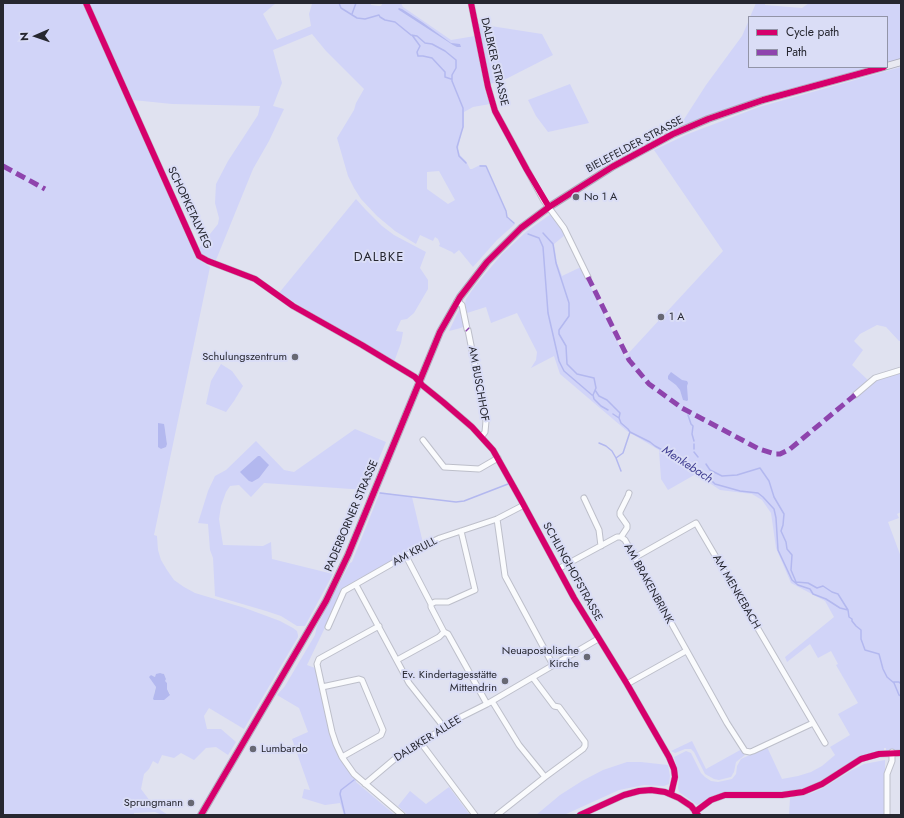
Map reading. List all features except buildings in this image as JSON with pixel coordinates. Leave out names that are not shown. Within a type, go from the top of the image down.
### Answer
[{"type":"main road","points":[[888,66],[901,62]]},
{"type":"main road","name":"BIELEFELDER STRASSE","points":[[521,228],[549,207],[590,180],[673,134],[708,119],[763,100],[880,68]]},
{"type":"main road","name":"PADERBORNER STRASSE","points":[[201,815],[326,601],[348,555],[440,332],[457,301],[472,280],[487,262],[521,228]]},
{"type":"street","name":"SCHOPKETALWEG","points":[[86,3],[199,256],[208,261],[255,279],[293,306],[362,345],[415,377],[419,381]]},
{"type":"street","name":"DALBKER STRASSE","points":[[471,3],[488,87],[495,111],[527,170],[549,207],[564,228],[588,277]]},
{"type":"street","name":"AM BUSCHHOF","points":[[457,301],[462,305],[486,421],[485,432],[482,436]]},
{"type":"street","points":[[855,395],[875,378],[901,370]]},
{"type":"street","name":"SCHLINGHOFSTRASSE","points":[[419,381],[482,436],[498,458],[574,598],[664,746],[672,764],[675,778],[671,794]]},
{"type":"street","points":[[423,440],[444,467],[479,469],[498,458]]},
{"type":"street","points":[[621,537],[627,528],[620,515],[620,512],[628,493]]},
{"type":"street","points":[[584,498],[599,530],[601,546]]},
{"type":"street","name":"AM KRULL","points":[[328,627],[344,592],[440,538],[497,519],[524,505]]},
{"type":"street","points":[[497,519],[505,576],[553,665]]},
{"type":"street","name":"AM MENKEBACH","points":[[634,558],[696,523],[825,743]]},
{"type":"street","points":[[431,604],[435,602],[448,602],[475,590],[461,531]]},
{"type":"street","name":"AM BRAKENBRINK","points":[[558,569],[617,537],[621,537],[625,540],[686,651],[743,749],[747,752],[753,751],[813,723]]},
{"type":"street","points":[[406,556],[444,632],[448,634],[490,702],[519,745],[544,777]]},
{"type":"street","points":[[356,585],[416,693],[443,726]]},
{"type":"street","points":[[379,626],[319,659],[317,664],[332,732],[342,757],[351,770],[365,784],[402,815]]},
{"type":"street","points":[[397,660],[444,632]]},
{"type":"street","name":"DALBKER ALLEE","points":[[365,784],[397,757],[438,732],[443,726],[533,678],[598,639]]},
{"type":"street","points":[[627,684],[686,651]]},
{"type":"street","points":[[496,815],[544,777],[584,749],[585,746],[585,742],[559,707],[554,706],[533,678]]},
{"type":"street","points":[[322,687],[359,679],[362,680],[383,730],[381,735],[342,757]]},
{"type":"street","points":[[421,743],[475,815]]},
{"type":"street","points":[[580,815],[618,798],[639,791],[652,790],[671,794],[685,802],[697,813],[711,800],[725,794],[782,795],[803,792],[822,784],[861,759],[874,754],[892,752],[901,753]]},
{"type":"street","points":[[887,815],[887,774],[892,761],[892,752]]},
{"type":"shaded area","points":[[3,3],[83,3],[196,258],[210,267],[154,535],[157,536],[158,550],[161,560],[174,580],[184,587],[195,593],[245,608],[280,621],[297,631],[298,637],[244,729],[209,708],[204,716],[207,729],[221,729],[236,742],[228,755],[216,747],[206,748],[194,760],[181,753],[174,758],[162,755],[158,764],[153,761],[149,769],[144,774],[141,789],[150,801],[168,815],[162,815],[155,812],[134,813],[134,815],[3,815]],"holes":[[[158,427],[165,430],[167,444],[161,449],[159,447]],[[160,673],[164,674],[166,679],[164,681],[167,683],[167,689],[170,694],[154,700],[156,687],[151,675],[155,677]]]},
{"type":"shaded area","points":[[89,3],[276,3],[263,14],[277,40],[311,26],[309,14],[312,3],[371,3],[371,5],[381,6],[383,3],[401,3],[403,7],[451,40],[475,36],[485,91],[490,104],[473,107],[464,112],[464,126],[458,149],[460,155],[466,161],[470,169],[480,165],[485,165],[505,210],[507,218],[515,224],[497,240],[473,267],[459,250],[454,254],[439,246],[440,244],[438,239],[435,237],[433,241],[420,235],[416,244],[395,231],[377,216],[361,199],[354,188],[348,176],[337,138],[354,110],[356,103],[364,89],[326,51],[312,34],[273,50],[282,83],[273,106],[284,109],[269,141],[253,169],[216,260],[199,254],[198,249],[218,224],[219,218],[215,203],[216,184],[228,161],[258,115],[260,106],[172,104],[133,100]],"holes":[[[439,171],[455,200],[448,204],[427,189],[427,172]]]},
{"type":"shaded area","points":[[756,3],[802,8],[809,3],[901,3],[901,60],[888,64],[888,16],[750,16]]},
{"type":"shaded area","points":[[399,8],[422,22],[451,43],[460,44],[461,47],[453,45],[399,10]]},
{"type":"shaded area","points":[[748,22],[748,68],[873,68],[756,101],[679,127],[706,85],[742,36]]},
{"type":"shaded area","points":[[478,24],[542,34],[553,55],[504,80],[490,84]]},
{"type":"shaded area","points":[[901,67],[901,341],[899,341],[886,327],[877,325],[860,334],[854,341],[863,350],[852,365],[869,381],[901,372],[901,512],[897,514],[899,518],[888,522],[901,557],[901,751],[886,750],[886,748],[884,748],[884,750],[865,755],[856,759],[822,782],[803,790],[782,793],[723,793],[697,805],[679,792],[678,788],[679,775],[674,757],[686,751],[691,753],[701,773],[705,777],[711,781],[718,782],[732,779],[736,774],[737,766],[741,759],[767,747],[782,779],[811,772],[822,766],[835,755],[830,747],[850,735],[838,714],[858,703],[836,665],[838,664],[831,651],[818,658],[810,644],[787,662],[785,657],[834,617],[825,601],[791,583],[776,548],[771,513],[762,500],[752,494],[720,490],[696,474],[668,490],[661,479],[659,450],[627,431],[560,374],[554,356],[531,368],[536,360],[537,352],[517,313],[491,323],[486,307],[467,313],[465,304],[466,299],[502,254],[527,231],[551,214],[562,227],[565,235],[554,244],[557,263],[562,276],[581,267],[625,357],[723,251],[654,150],[688,134],[759,107]]},
{"type":"shaded area","points":[[570,84],[589,123],[548,132],[536,116],[528,100]]},
{"type":"shaded area","points":[[356,199],[382,226],[394,235],[426,252],[420,268],[428,280],[428,289],[414,313],[407,319],[401,320],[396,331],[403,332],[401,343],[394,362],[279,293]]},
{"type":"shaded area","points":[[459,310],[461,311],[464,326],[449,331]]},
{"type":"shaded area","points":[[221,364],[232,371],[243,386],[226,412],[206,404],[211,381]]},
{"type":"shaded area","points":[[671,372],[682,380],[687,381],[687,401],[683,400],[680,390],[668,379]]},
{"type":"shaded area","points":[[158,423],[164,424],[167,444],[166,447],[161,449],[158,447]]},
{"type":"shaded area","points":[[355,429],[386,442],[366,490],[264,483],[251,497],[239,485],[230,486],[221,506],[219,519],[223,545],[263,546],[271,542],[272,559],[333,574],[305,626],[297,626],[281,616],[215,596],[213,558],[210,550],[208,524],[198,523],[208,491],[215,476],[226,470],[256,441],[284,470],[294,472]]},
{"type":"shaded area","points":[[258,456],[260,456],[269,465],[259,478],[252,482],[240,472]]},
{"type":"shaded area","points":[[380,492],[412,497],[423,543],[343,590],[307,665],[315,668],[331,737],[339,756],[356,779],[356,782],[395,815],[344,815],[340,803],[325,805],[302,798],[304,789],[310,790],[292,739],[308,732],[299,708],[277,695],[285,686],[315,635],[317,626],[350,563],[352,562]]},
{"type":"shaded area","points":[[156,674],[164,674],[167,689],[170,695],[164,700],[154,700],[156,687],[149,677],[151,675],[155,677]]},
{"type":"shaded area","points":[[692,741],[706,769],[742,749],[745,755],[736,762],[734,772],[731,777],[719,780],[714,779],[705,774],[691,749],[685,749],[675,753],[671,751]]},
{"type":"shaded area","points":[[885,760],[885,815],[789,815],[790,798],[812,793],[823,788],[864,764]]},
{"type":"shaded area","points":[[627,762],[668,765],[670,776],[669,784],[664,786],[644,785],[619,790],[564,815],[536,815],[560,795],[582,781],[603,770]]},
{"type":"shaded area","points":[[449,787],[470,815],[408,815],[398,806],[410,791],[426,804]]},
{"type":"waterway","name":"Menkebach","points":[[339,3],[341,8],[357,18],[365,19],[379,15],[385,20],[395,22],[411,35],[417,36],[425,43],[432,44],[445,51],[456,60],[456,68],[452,75],[452,81],[463,108],[463,127],[457,147],[459,156],[466,163]]},
{"type":"waterway","points":[[352,14],[356,3]]},
{"type":"waterway","name":"Menkebach","points":[[412,35],[420,46],[417,52],[418,56],[432,58],[445,72],[445,77],[451,79]]},
{"type":"waterway","name":"Menkebach","points":[[480,166],[486,166],[506,211],[507,217],[514,223]]},
{"type":"waterway","name":"Menkebach","points":[[543,233],[553,244],[556,263],[569,303],[569,316],[559,330],[559,334],[566,346],[567,364],[577,374],[594,378],[596,388],[593,395],[594,399],[608,410]]},
{"type":"waterway","name":"Menkebach","points":[[528,234],[539,238],[543,247],[548,313],[559,361],[564,371],[592,395]]},
{"type":"waterway","name":"Menkebach","points":[[595,390],[599,396],[607,400],[620,413],[619,418]]},
{"type":"waterway","name":"Menkebach","points":[[613,414],[619,418],[621,423],[630,432],[674,455],[681,463],[687,463],[691,468],[709,478],[715,484],[740,491],[758,493],[763,497],[774,509],[778,550],[792,580],[798,585],[810,589],[813,594],[826,599],[840,608],[848,610],[849,617],[861,630],[861,639],[865,650],[879,654],[887,677],[894,683],[899,695],[901,696]]},
{"type":"waterway","points":[[688,415],[693,426],[692,434],[694,441]]},
{"type":"waterway","points":[[599,443],[612,451],[616,458],[623,453],[630,432]]},
{"type":"waterway","points":[[694,444],[694,449]]},
{"type":"waterway","points":[[694,452],[698,457]]},
{"type":"waterway","points":[[616,458],[621,471]]},
{"type":"waterway","points":[[706,464],[710,470],[722,476],[737,475],[760,468],[769,481],[774,497],[784,514],[781,531],[786,542],[787,549],[792,555],[791,570],[796,582],[808,583],[817,588],[823,586],[838,594],[848,610]]},
{"type":"waterway","points":[[380,493],[456,502],[464,501],[508,484]]},
{"type":"waterway","name":"Menkebach","points":[[893,682],[899,682],[901,684]]},
{"type":"waterway","points":[[345,815],[340,794],[341,790],[354,780]]},
{"type":"marked path","points":[[3,166],[45,189]]},
{"type":"marked path","points":[[588,277],[629,360],[649,384],[682,408],[759,449],[775,454],[780,454],[790,449],[855,395]]},
{"type":"cycle path","points":[[86,3],[199,256],[208,261],[255,279],[293,306],[415,377],[422,385],[472,427],[493,450],[574,598],[627,684],[669,757],[674,769],[675,777],[671,794]]},
{"type":"cycle path","points":[[471,3],[488,87],[495,111],[549,207]]},
{"type":"cycle path","points":[[201,815],[326,601],[348,555],[440,332],[460,297],[487,262],[521,228],[549,207],[612,167],[673,134],[708,119],[763,100],[880,68]]},
{"type":"cycle path","points":[[695,812],[711,800],[725,795],[782,795],[803,792],[822,784],[861,759],[879,754],[901,753]]},
{"type":"cycle path","points":[[580,815],[624,795],[639,791],[651,790],[665,792],[679,798],[691,806],[698,815]]},
{"type":"place","name":"No 1 A","points":[[576,197]]},
{"type":"place","name":"1 A","points":[[661,317]]},
{"type":"place","name":"Schulungszentrum","points":[[295,357]]},
{"type":"place","name":"Neuapostolische Kirche","points":[[587,657]]},
{"type":"place","name":"Ev. Kindertagesstätte Mittendrin","points":[[505,681]]},
{"type":"place","name":"Lumbardo","points":[[253,749]]},
{"type":"place","name":"Sprungmann","points":[[191,803]]},
{"type":"district","name":"DALBKE","points":[[379,258]]}]
